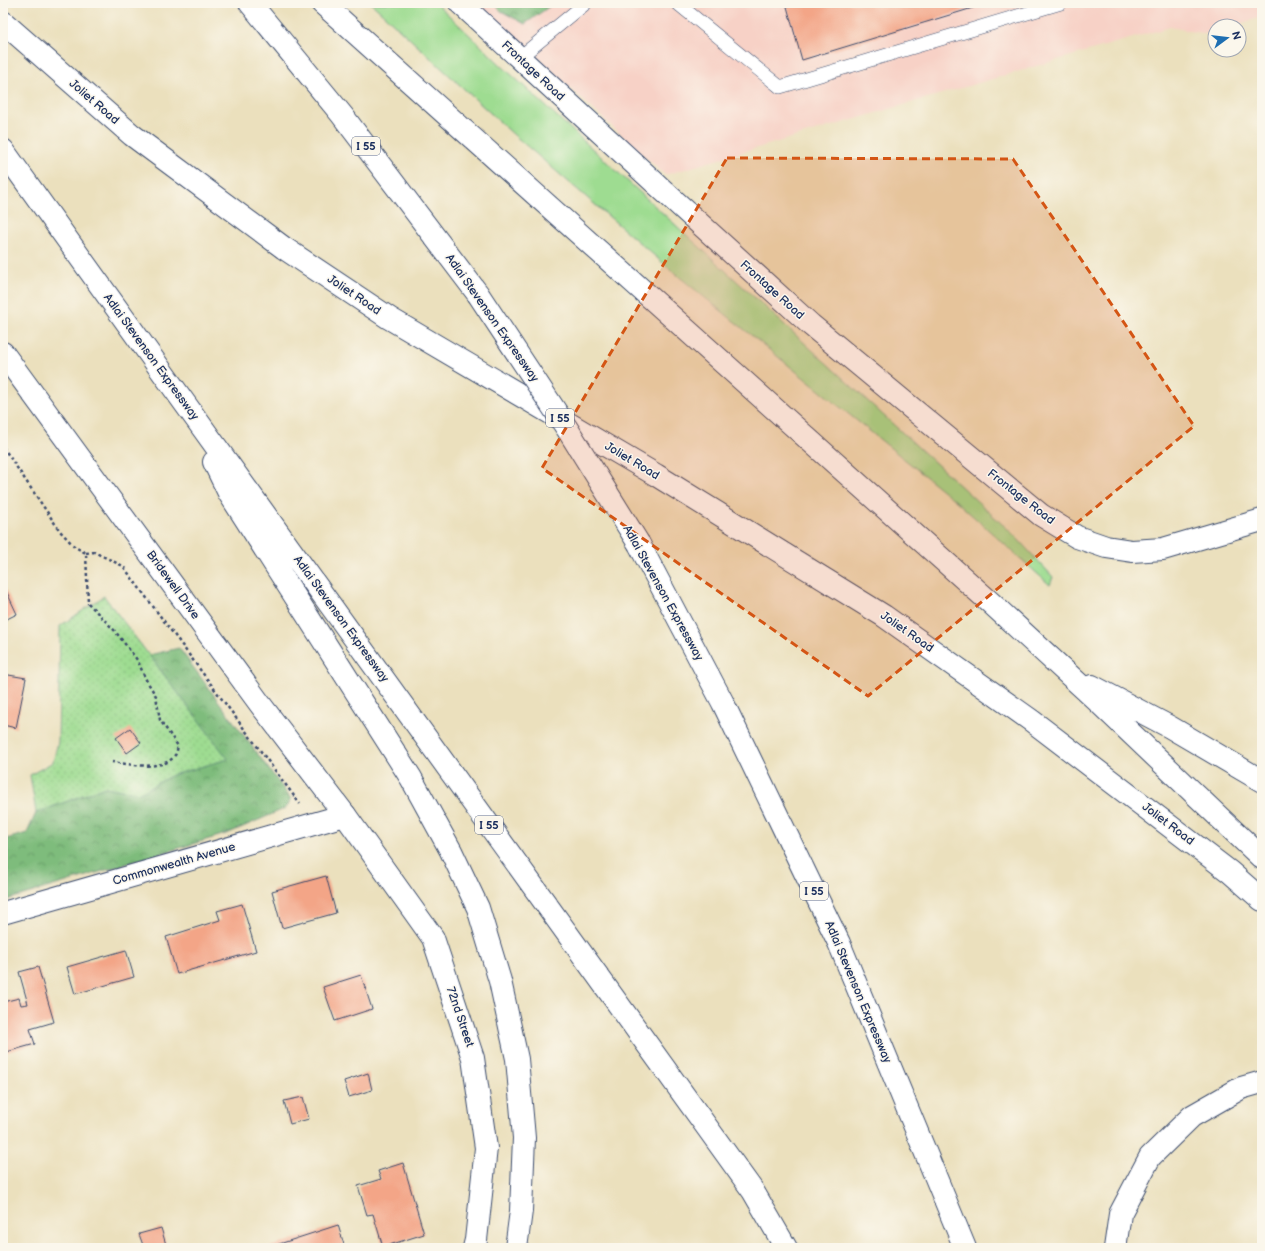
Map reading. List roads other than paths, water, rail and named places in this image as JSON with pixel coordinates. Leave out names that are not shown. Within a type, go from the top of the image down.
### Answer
[{"type":"main road","name":"Adlai Stevenson Expressway","points":[[250,3],[342,115],[478,294],[568,430],[639,544],[723,703],[839,943],[965,1248]]},
{"type":"main road","points":[[322,3],[1065,672],[1262,858]]},
{"type":"main road","name":"Frontage Road","points":[[460,3],[823,335],[1041,515],[1077,537],[1106,547],[1132,551],[1163,549],[1262,520]]},
{"type":"main road","name":"Joliet Road","points":[[3,22],[132,135],[284,248],[389,318],[656,476],[884,616],[1032,721],[1230,872],[1262,900]]},
{"type":"main road","name":"Adlai Stevenson Expressway","points":[[3,150],[748,1184],[786,1248]]},
{"type":"main road","name":"Bridewell Drive","points":[[3,353],[260,704],[345,815]]},
{"type":"main road","points":[[186,405],[229,493],[411,778],[451,851],[478,908],[500,981],[517,1059],[524,1138],[521,1211],[516,1248]]},
{"type":"main road","points":[[1065,672],[1170,727],[1262,781]]},
{"type":"main road","name":"Commonwealth Avenue","points":[[3,913],[345,815]]},
{"type":"main road","name":"72nd Street","points":[[345,815],[433,938],[473,1058],[486,1148],[474,1248]]},
{"type":"main road","points":[[1115,1248],[1120,1214],[1150,1158],[1192,1116],[1241,1088],[1262,1082]]},
{"type":"lane","points":[[519,58],[586,3]]},
{"type":"lane","points":[[677,3],[780,87],[1061,3]]}]
